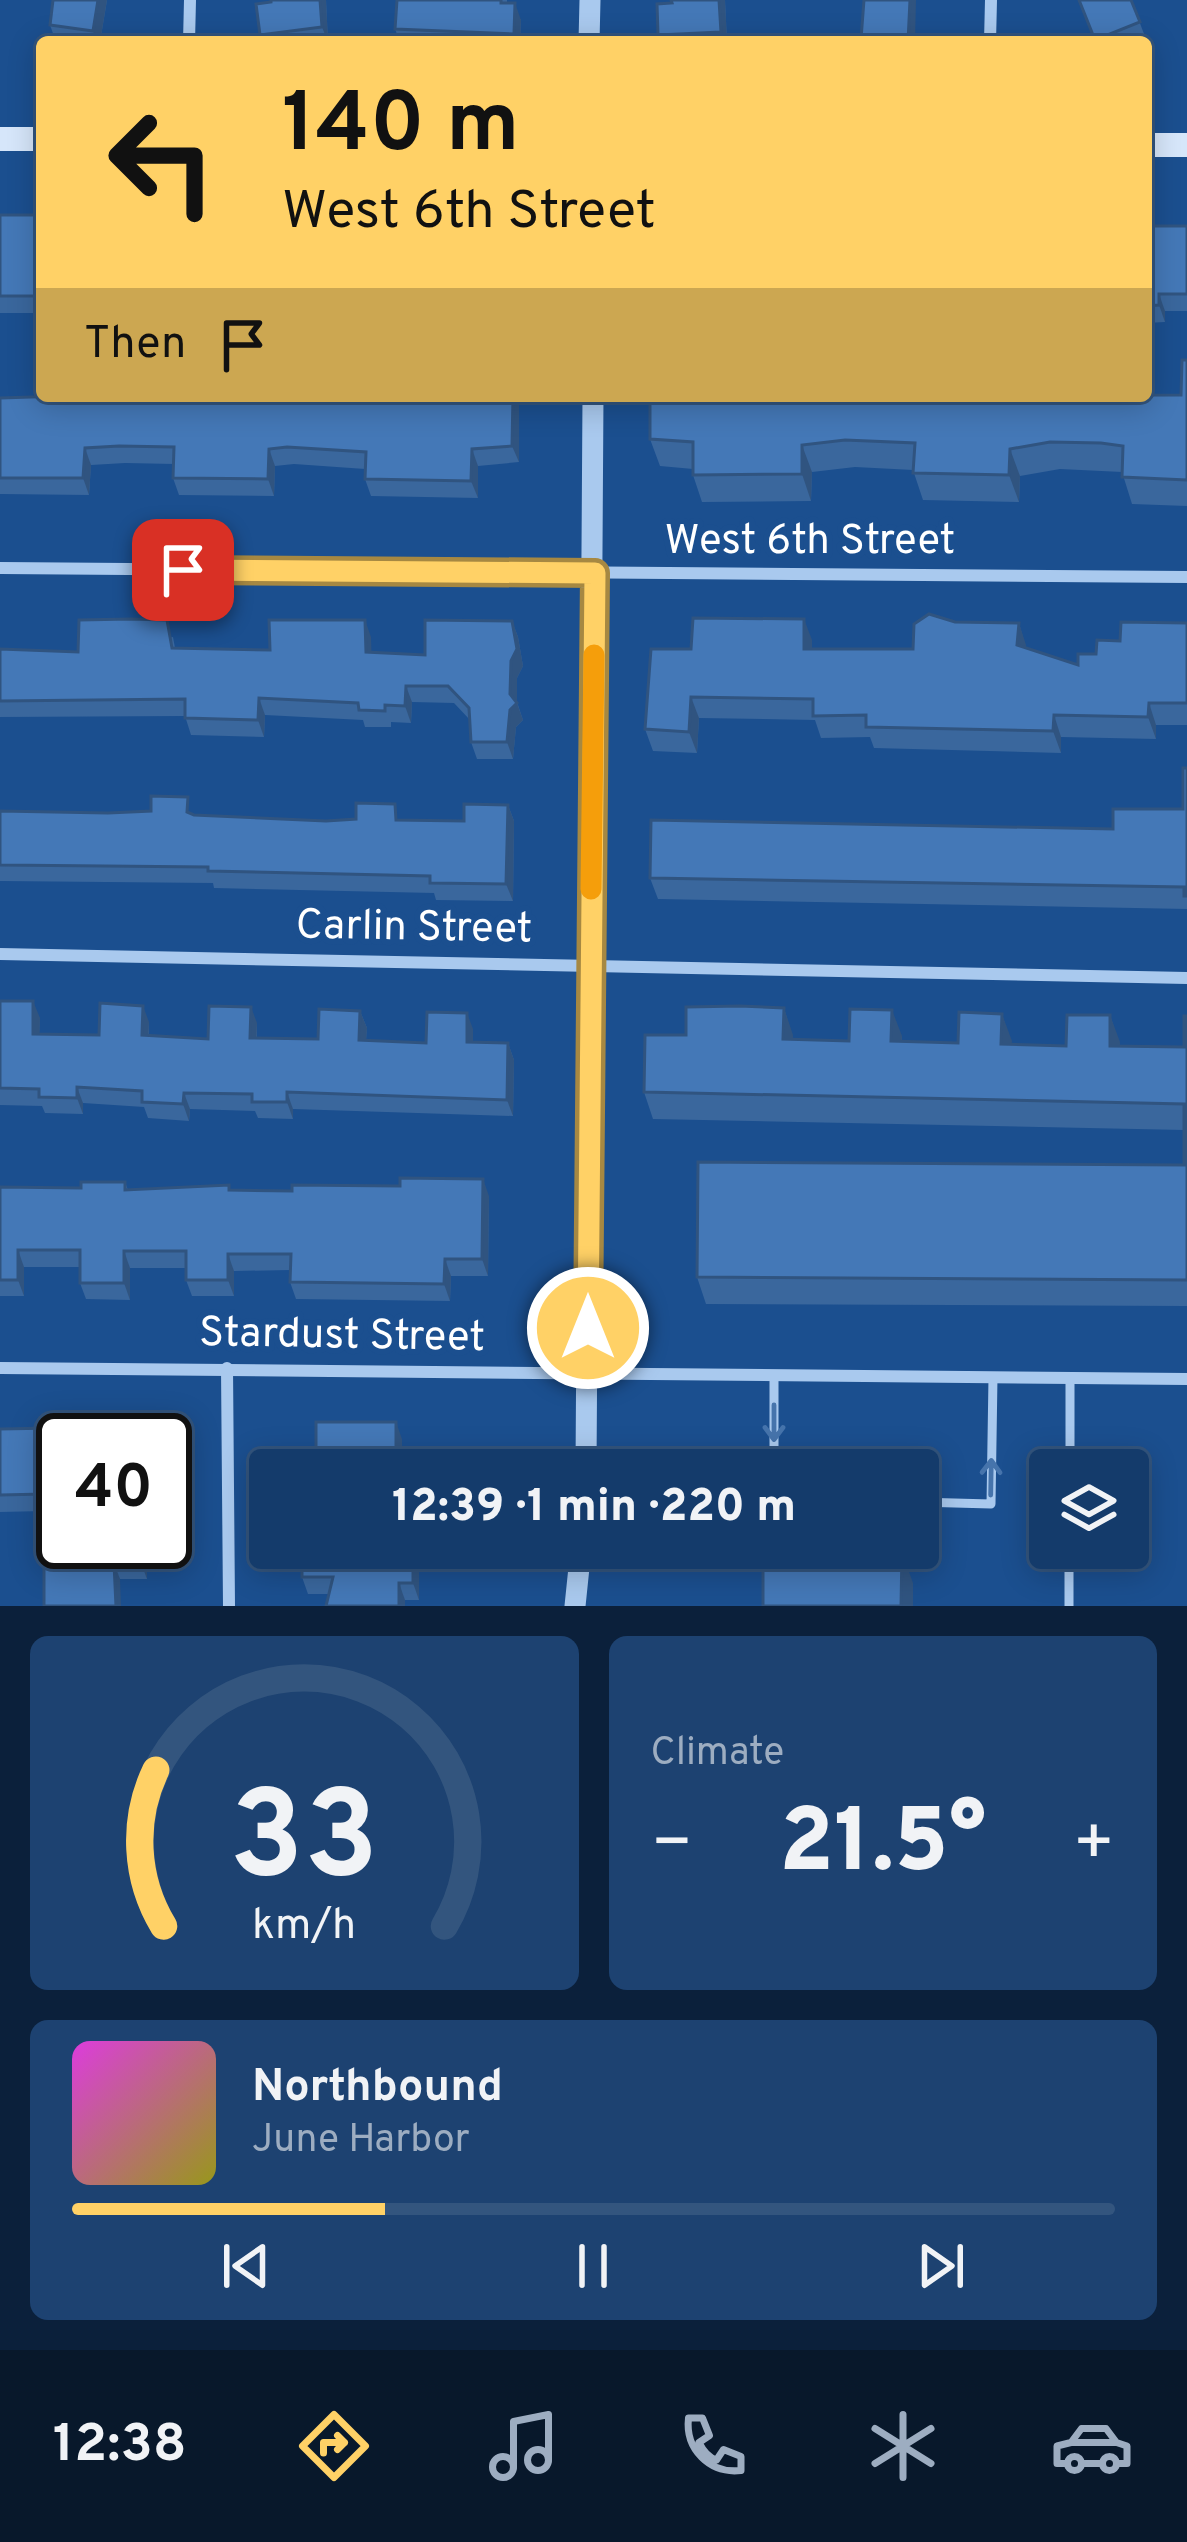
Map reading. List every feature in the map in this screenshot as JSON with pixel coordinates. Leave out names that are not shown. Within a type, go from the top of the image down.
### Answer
[{"type":"main road","points":[[0,139],[36,139]]},
{"type":"main road","points":[[1152,145],[1187,145]]},
{"type":"street","points":[[189,36],[190,0]]},
{"type":"street","points":[[589,36],[590,0]]},
{"type":"street","points":[[991,0],[991,36]]},
{"type":"street","points":[[586,1449],[593,402]]},
{"type":"street","name":"West 6th Street","points":[[0,568],[1187,577]]},
{"type":"street","name":"Carlin Street","points":[[0,954],[1187,978]]},
{"type":"street","name":"Stardust Street","points":[[0,1368],[1187,1379]]},
{"type":"street","points":[[227,1368],[229,1606]]},
{"type":"street","points":[[575,1606],[578,1569]]},
{"type":"lane","points":[[774,1376],[774,1449]]},
{"type":"lane","points":[[939,1503],[991,1504],[993,1377]]},
{"type":"lane","points":[[1070,1378],[1070,1449]]},
{"type":"lane","points":[[1068,1604],[1069,1569]]},
{"type":"building","points":[[53,0],[98,0],[93,31],[50,25]]},
{"type":"building","points":[[320,0],[322,27],[260,35],[256,4]]},
{"type":"building","points":[[397,0],[515,3],[514,34],[395,29]]},
{"type":"building","points":[[719,0],[721,32],[658,35],[657,4]]},
{"type":"building","points":[[864,0],[910,0],[908,36],[861,36]]},
{"type":"building","points":[[1079,0],[1131,0],[1140,22],[1093,36]]},
{"type":"building","points":[[0,215],[36,215],[36,296],[0,296]]},
{"type":"building","points":[[1152,226],[1187,226],[1187,294],[1159,294],[1159,305],[1152,306]]},
{"type":"building","points":[[1182,360],[1187,360],[1187,480],[1122,477],[1123,446],[1050,442],[1010,449],[1009,475],[913,473],[915,443],[845,440],[802,445],[802,474],[693,475],[693,442],[650,439],[650,402],[1152,402],[1152,395],[1181,395]]},
{"type":"building","points":[[36,397],[36,402],[513,402],[512,446],[472,449],[471,481],[365,479],[366,452],[287,447],[269,449],[268,479],[173,478],[174,447],[119,446],[85,448],[83,478],[0,478],[0,398]]},
{"type":"building","points":[[929,614],[955,622],[1019,623],[1017,645],[1078,665],[1078,654],[1096,654],[1097,640],[1120,641],[1121,622],[1187,623],[1187,703],[1149,703],[1148,717],[1054,715],[1053,731],[866,727],[866,715],[813,716],[813,699],[691,697],[689,732],[645,729],[651,649],[691,649],[693,618],[804,619],[804,649],[913,649],[914,624]]},
{"type":"building","points":[[79,620],[167,620],[172,648],[270,650],[269,620],[365,620],[366,652],[425,655],[425,620],[512,621],[517,649],[511,661],[510,694],[517,703],[510,710],[507,742],[471,742],[469,708],[448,686],[406,686],[405,706],[385,705],[385,711],[359,710],[358,703],[259,698],[258,720],[185,718],[185,699],[0,701],[0,649],[78,652]]},
{"type":"building","points":[[1183,768],[1187,768],[1187,896],[1184,887],[650,878],[651,820],[1113,829],[1113,809],[1183,809]]},
{"type":"building","points":[[151,796],[188,797],[187,812],[194,815],[326,821],[356,819],[356,803],[395,804],[396,820],[464,821],[464,804],[508,805],[506,884],[430,883],[430,876],[208,871],[208,867],[0,865],[0,811],[151,811]]},
{"type":"building","points":[[0,1001],[33,1001],[33,1034],[99,1035],[100,1003],[143,1006],[142,1035],[208,1039],[209,1006],[251,1007],[250,1038],[318,1039],[319,1009],[360,1011],[359,1040],[426,1043],[427,1012],[467,1013],[467,1042],[508,1043],[507,1100],[287,1092],[287,1102],[252,1102],[252,1094],[184,1093],[183,1104],[142,1102],[142,1091],[77,1087],[77,1098],[39,1097],[39,1089],[0,1088]]},
{"type":"building","points":[[686,1007],[784,1008],[783,1039],[849,1041],[850,1009],[892,1010],[891,1041],[958,1043],[959,1012],[1002,1014],[1001,1044],[1066,1046],[1067,1015],[1110,1015],[1110,1046],[1184,1047],[1187,1016],[1187,1280],[697,1277],[698,1162],[1184,1165],[1184,1104],[644,1092],[645,1035],[686,1035]]},
{"type":"building","points":[[400,1178],[483,1179],[482,1259],[445,1259],[444,1284],[290,1282],[291,1254],[228,1254],[228,1280],[186,1280],[186,1251],[124,1251],[124,1283],[80,1283],[80,1250],[18,1250],[18,1280],[0,1280],[0,1187],[81,1188],[81,1182],[125,1182],[125,1190],[229,1185],[229,1190],[292,1191],[292,1185],[400,1186]]},
{"type":"building","points":[[316,1422],[396,1422],[396,1449],[316,1449]]},
{"type":"building","points":[[36,1428],[36,1494],[0,1495],[0,1429]]},
{"type":"building","points":[[44,1569],[114,1569],[116,1606],[44,1606]]},
{"type":"building","points":[[302,1569],[413,1569],[413,1583],[399,1583],[399,1606],[326,1606],[333,1577],[302,1577]]},
{"type":"building","points":[[763,1569],[902,1569],[901,1606],[763,1606]]},
{"type":"slow traffic","points":[[591,889],[594,655]]},
{"type":"route","points":[[183,570],[595,573],[588,1328]]}]
